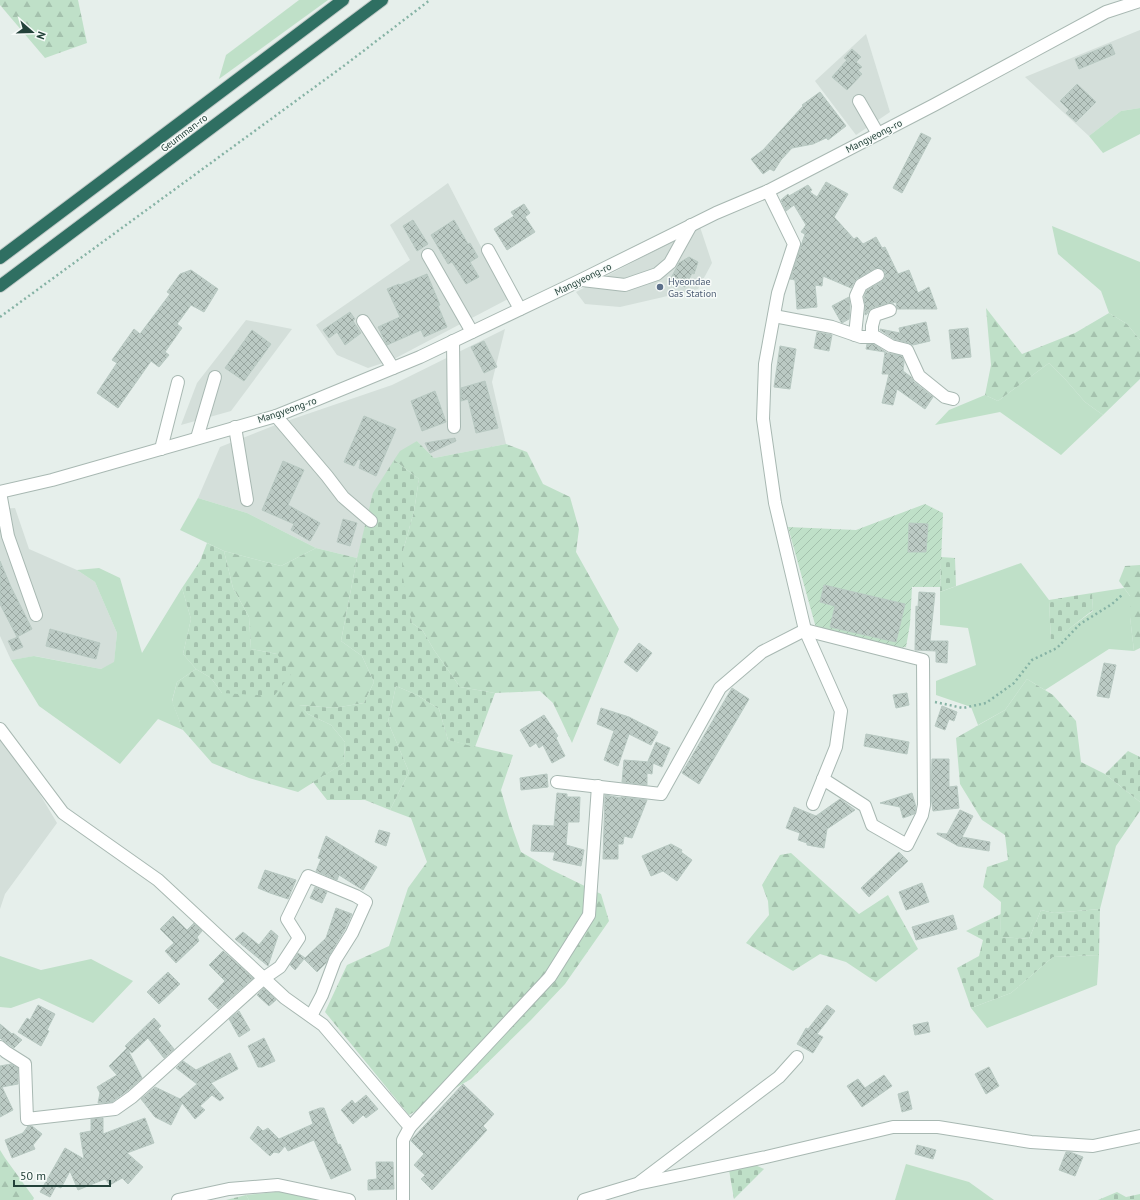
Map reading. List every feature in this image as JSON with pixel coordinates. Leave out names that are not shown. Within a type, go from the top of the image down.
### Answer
[{"type":"highway","name":"Geumman-ro","points":[[0,258],[344,0]]},
{"type":"highway","name":"Geumman-ro","points":[[0,286],[382,0]]},
{"type":"street","name":"Mangyeong-ro","points":[[0,492],[52,480],[276,416],[420,357],[716,213],[768,191],[934,105],[1106,12],[1140,1]]},
{"type":"street","points":[[859,101],[878,134]]},
{"type":"street","points":[[768,191],[794,244],[778,293],[765,364],[763,419],[775,503],[805,630],[841,711],[836,747],[813,804]]},
{"type":"street","points":[[581,280],[625,284],[657,274],[670,263],[691,226]]},
{"type":"street","points":[[488,250],[520,309]]},
{"type":"street","points":[[428,255],[472,332]]},
{"type":"street","points":[[855,335],[858,306],[856,296],[861,285],[878,275]]},
{"type":"street","points":[[872,337],[872,326],[875,315],[890,310]]},
{"type":"street","points":[[774,316],[832,327],[862,337],[876,337],[891,346],[908,350],[919,376],[945,397],[953,400]]},
{"type":"street","points":[[363,321],[393,368]]},
{"type":"street","points":[[453,341],[454,427]]},
{"type":"street","points":[[197,438],[215,377]]},
{"type":"street","points":[[161,449],[178,382]]},
{"type":"street","points":[[276,416],[343,497],[371,521]]},
{"type":"street","points":[[235,427],[246,500]]},
{"type":"street","points":[[0,492],[8,536],[36,614]]},
{"type":"street","points":[[557,782],[661,794],[720,688],[762,652],[805,630],[923,660],[924,805],[922,815],[907,845],[872,825],[865,806],[823,779]]},
{"type":"street","points":[[0,730],[64,813],[158,880],[285,998],[323,1025],[410,1127]]},
{"type":"street","points":[[403,1200],[404,1140],[410,1127],[550,977],[589,915],[598,786]]},
{"type":"street","points":[[0,1047],[25,1064],[28,1118],[115,1109],[132,1097],[264,978],[280,967],[299,938],[287,918],[308,876],[356,896],[366,902],[352,933],[336,960],[322,995],[310,1016]]},
{"type":"street","points":[[637,1184],[779,1077],[796,1057]]},
{"type":"street","points":[[584,1200],[637,1184],[766,1157],[893,1127],[938,1127],[1031,1142],[1093,1146],[1140,1136]]},
{"type":"street","points":[[178,1200],[229,1189],[278,1185],[348,1200]]},
{"type":"path","points":[[0,317],[346,65],[430,0]]},
{"type":"path","points":[[923,699],[963,708],[986,703],[1014,683],[1032,660],[1057,648],[1080,624],[1112,604],[1122,595]]},
{"type":"shaded area","points":[[1140,30],[1140,108],[1121,111],[1089,136],[1025,77]]},
{"type":"shaded area","points":[[866,34],[890,112],[856,135],[815,81]]},
{"type":"shaded area","points":[[448,183],[508,299],[392,360],[368,368],[337,355],[316,325],[410,260],[390,225]]},
{"type":"shaded area","points":[[700,227],[712,263],[698,289],[620,307],[585,304],[576,292]]},
{"type":"shaded area","points":[[246,320],[292,329],[231,411],[181,425],[197,383]]},
{"type":"shaded area","points":[[505,329],[492,382],[506,444],[434,458],[417,441],[366,525],[357,558],[316,548],[247,513],[198,498],[220,447],[278,424],[392,385]]},
{"type":"shaded area","points":[[15,508],[29,549],[77,570],[95,582],[117,633],[114,663],[101,669],[35,656],[11,660],[0,636],[0,509]]},
{"type":"shaded area","points":[[0,735],[32,781],[57,823],[5,894],[0,909]]},
{"type":"green space","points":[[0,0],[78,0],[87,43],[45,58],[0,5]]},
{"type":"green space","points":[[299,0],[328,0],[219,79],[226,55]]},
{"type":"green space","points":[[1140,108],[1140,134],[1103,153],[1089,136],[1121,111]]},
{"type":"green space","points":[[1052,226],[1140,262],[1140,340],[1127,324],[1109,313],[1101,291],[1058,254]]},
{"type":"green space","points":[[986,308],[1022,354],[1075,333],[1109,313],[1127,324],[1140,340],[1140,379],[1103,415],[1085,402],[1049,363],[998,401],[985,395],[991,365]]},
{"type":"green space","points":[[1049,363],[1085,402],[1103,415],[1061,455],[1000,412],[935,425],[949,410],[985,395],[998,401]]},
{"type":"green space","points":[[417,441],[434,458],[506,444],[527,452],[543,484],[570,497],[579,529],[576,552],[619,629],[572,743],[553,703],[540,691],[495,693],[460,687],[434,650],[423,631],[412,623],[402,584],[403,551],[414,511],[419,479],[394,460],[400,451]]},
{"type":"green space","points":[[394,460],[419,479],[414,511],[403,551],[403,578],[412,623],[423,631],[434,650],[460,687],[495,693],[475,747],[448,740],[439,709],[417,695],[396,686],[388,722],[409,772],[390,810],[365,800],[327,800],[313,782],[344,763],[345,742],[331,725],[308,714],[298,705],[334,708],[364,703],[374,682],[362,656],[341,641],[357,558],[373,493]]},
{"type":"green space","points":[[198,498],[247,513],[316,548],[281,566],[224,551],[180,530]]},
{"type":"green space","points":[[925,504],[943,513],[940,587],[912,587],[910,624],[906,647],[900,648],[816,628],[788,527],[856,530]]},
{"type":"green space","points":[[207,543],[224,551],[233,588],[249,617],[251,649],[277,654],[292,673],[274,696],[222,693],[211,678],[196,669],[183,654],[191,619],[182,588],[200,561]]},
{"type":"green space","points":[[316,548],[357,558],[341,641],[362,656],[374,682],[364,703],[334,708],[299,705],[308,714],[331,725],[345,742],[344,763],[298,792],[249,778],[212,763],[183,730],[172,702],[177,682],[196,669],[211,678],[222,693],[277,654],[251,649],[249,617],[233,588],[224,551],[281,566]]},
{"type":"green space","points":[[941,557],[955,558],[956,586],[940,592]]},
{"type":"green space","points":[[1021,563],[1049,600],[1051,642],[1093,611],[1092,593],[1124,588],[1130,596],[1130,617],[1134,651],[1109,649],[1045,690],[1027,679],[1005,710],[978,725],[971,707],[936,695],[936,681],[976,665],[968,628],[940,625],[940,592]]},
{"type":"green space","points":[[1140,565],[1140,648],[1134,651],[1130,617],[1130,596],[1119,581],[1125,566]]},
{"type":"green space","points":[[99,568],[120,578],[142,653],[182,588],[191,619],[183,654],[196,669],[177,682],[172,701],[183,730],[158,719],[120,764],[39,706],[11,660],[34,656],[101,669],[114,662],[117,633],[95,582],[77,570]]},
{"type":"green space","points":[[1092,593],[1093,610],[1051,643],[1049,600]]},
{"type":"green space","points":[[1027,679],[1053,695],[1076,721],[1081,762],[1105,774],[1140,802],[1140,811],[1116,846],[1100,909],[1054,913],[1041,910],[1029,939],[1000,937],[1001,902],[983,887],[987,867],[1008,860],[1005,835],[982,820],[960,784],[956,738],[1005,710]]},
{"type":"green space","points":[[396,686],[417,695],[439,709],[448,740],[513,755],[501,790],[521,852],[552,870],[601,894],[609,921],[565,984],[471,1079],[409,1115],[325,1012],[347,965],[389,946],[408,888],[427,862],[411,818],[390,810],[409,772],[388,722]]},
{"type":"green space","points":[[1128,751],[1140,757],[1140,802],[1105,774]]},
{"type":"green space","points":[[791,853],[859,914],[888,895],[918,949],[876,982],[846,962],[820,954],[793,971],[746,943],[769,915],[768,901],[762,885],[780,855]]},
{"type":"green space","points":[[1100,909],[1099,955],[1053,957],[1011,993],[971,1008],[957,968],[979,956],[983,940],[966,931],[1001,914],[1000,937],[1029,939],[1041,910],[1054,913]]},
{"type":"green space","points":[[1099,955],[1097,985],[987,1028],[971,1008],[1011,993],[1053,957]]},
{"type":"green space","points":[[0,956],[41,970],[91,959],[133,981],[93,1023],[39,998],[11,1008],[0,1007]]},
{"type":"green space","points":[[0,1150],[34,1198],[33,1200],[0,1200]]},
{"type":"green space","points":[[753,1164],[764,1169],[734,1199],[729,1170]]},
{"type":"green space","points":[[906,1164],[969,1182],[994,1200],[895,1200]]},
{"type":"green space","points":[[285,1191],[325,1200],[249,1200],[246,1195]]},
{"type":"green space","points":[[1117,1192],[1126,1197],[1140,1194],[1140,1200],[1098,1200]]},
{"type":"green space","points":[[246,1195],[249,1200],[226,1200]]},
{"type":"building","points":[[1111,44],[1115,54],[1079,69],[1075,59]]},
{"type":"building","points":[[852,49],[861,57],[856,62],[862,67],[858,70],[862,74],[847,90],[832,77],[847,60],[844,58]]},
{"type":"building","points":[[1077,84],[1096,102],[1076,122],[1066,113],[1069,110],[1060,101]]},
{"type":"building","points":[[820,92],[846,126],[828,140],[826,138],[813,144],[792,148],[781,160],[774,171],[770,169],[763,174],[751,159],[763,150],[803,106],[802,105]]},
{"type":"building","points":[[921,133],[931,138],[902,193],[893,188]]},
{"type":"building","points":[[826,182],[848,194],[834,217],[854,239],[857,237],[863,244],[876,237],[882,248],[885,247],[898,274],[909,270],[918,293],[929,287],[937,309],[897,309],[896,302],[872,308],[865,315],[864,297],[867,290],[885,278],[885,272],[878,268],[857,279],[851,288],[823,276],[822,286],[815,285],[817,307],[797,309],[795,280],[790,279],[805,234],[801,232],[806,225],[794,205],[786,211],[781,200],[788,194],[789,196],[808,185],[812,190],[810,192],[817,197]]},
{"type":"building","points":[[524,204],[530,213],[525,217],[535,232],[507,250],[494,229],[514,216],[511,212]]},
{"type":"building","points":[[413,220],[428,244],[417,251],[403,226]]},
{"type":"building","points":[[454,220],[468,244],[470,243],[478,257],[470,262],[479,277],[466,284],[452,262],[448,264],[431,235]]},
{"type":"building","points":[[689,257],[698,262],[694,274],[692,273],[685,287],[670,280],[679,263]]},
{"type":"building","points":[[191,270],[218,289],[204,312],[191,305],[177,324],[182,328],[165,352],[169,355],[159,367],[151,361],[118,408],[97,393],[117,363],[112,360],[134,329],[140,334],[170,294],[167,292],[180,274]]},
{"type":"building","points":[[427,274],[440,305],[438,306],[447,327],[424,337],[421,330],[387,345],[378,327],[400,317],[387,289]]},
{"type":"building","points":[[849,297],[849,319],[842,323],[832,306]]},
{"type":"building","points":[[350,312],[355,319],[353,321],[361,333],[345,345],[337,332],[329,338],[323,330]]},
{"type":"building","points":[[926,322],[930,341],[913,345],[894,339],[880,330],[900,333],[899,328]]},
{"type":"building","points":[[968,328],[971,357],[952,359],[949,330]]},
{"type":"building","points":[[252,330],[271,344],[244,381],[225,368]]},
{"type":"building","points":[[817,332],[832,335],[829,351],[814,348]]},
{"type":"building","points":[[484,341],[497,367],[484,373],[471,347]]},
{"type":"building","points":[[867,344],[874,344],[887,353],[902,356],[904,362],[903,371],[933,397],[925,409],[897,389],[893,405],[882,403],[889,374],[882,374],[885,352],[866,349]]},
{"type":"building","points":[[780,346],[796,349],[790,389],[774,387]]},
{"type":"building","points":[[485,381],[498,428],[476,433],[468,399],[461,401],[461,388]]},
{"type":"building","points":[[435,391],[446,422],[422,431],[411,401]]},
{"type":"building","points":[[364,416],[396,429],[376,476],[359,468],[361,460],[358,459],[354,466],[344,462]]},
{"type":"building","points":[[455,438],[456,441],[430,453],[425,443]]},
{"type":"building","points":[[283,461],[304,470],[288,505],[320,523],[310,541],[291,530],[294,524],[262,510]]},
{"type":"building","points":[[343,519],[357,523],[350,546],[337,542]]},
{"type":"building","points":[[909,523],[928,524],[926,552],[908,552]]},
{"type":"building","points":[[0,561],[32,629],[17,637],[0,604]]},
{"type":"building","points":[[824,585],[905,604],[896,642],[830,627],[835,606],[820,602]]},
{"type":"building","points":[[919,592],[935,593],[930,641],[948,641],[947,663],[936,662],[936,651],[915,650],[916,606],[918,607]]},
{"type":"building","points":[[50,629],[100,643],[96,659],[46,646]]},
{"type":"building","points":[[18,637],[23,647],[13,651],[8,641]]},
{"type":"building","points":[[639,643],[652,653],[637,672],[624,662]]},
{"type":"building","points":[[1104,663],[1116,665],[1109,698],[1097,696]]},
{"type":"building","points":[[732,688],[749,699],[699,784],[682,773]]},
{"type":"building","points":[[907,693],[909,705],[896,708],[893,695]]},
{"type":"building","points":[[942,706],[957,712],[954,721],[949,719],[945,730],[935,726]]},
{"type":"building","points":[[601,708],[629,717],[658,732],[651,745],[629,734],[618,766],[604,760],[614,731],[597,724]]},
{"type":"building","points":[[544,715],[558,736],[556,738],[565,756],[552,763],[543,745],[539,748],[536,743],[530,747],[520,730]]},
{"type":"building","points":[[866,734],[909,742],[907,754],[864,746]]},
{"type":"building","points":[[656,742],[670,748],[662,767],[653,763],[652,774],[647,773],[647,785],[622,782],[624,760],[650,762],[648,761]]},
{"type":"building","points":[[932,759],[949,759],[949,787],[957,786],[959,808],[933,811],[931,797]]},
{"type":"building","points":[[547,774],[548,787],[521,790],[520,778]]},
{"type":"building","points":[[557,793],[567,794],[567,797],[580,797],[579,822],[568,822],[566,845],[584,850],[581,866],[553,860],[555,852],[531,851],[533,825],[554,826]]},
{"type":"building","points":[[912,793],[916,807],[915,813],[903,818],[900,807],[880,803]]},
{"type":"building","points":[[605,795],[647,800],[632,838],[624,836],[623,844],[618,844],[618,859],[603,859]]},
{"type":"building","points":[[840,799],[855,810],[827,829],[824,848],[807,845],[807,843],[798,840],[800,833],[786,828],[794,807],[816,816]]},
{"type":"building","points":[[960,810],[973,816],[962,837],[990,842],[989,851],[958,846],[937,834],[947,834]]},
{"type":"building","points":[[379,830],[390,833],[386,846],[375,842]]},
{"type":"building","points":[[326,836],[377,867],[363,890],[339,875],[337,880],[316,871],[321,859],[318,858]]},
{"type":"building","points":[[671,844],[682,850],[681,852],[692,860],[677,881],[663,871],[651,876],[642,856]]},
{"type":"building","points":[[899,852],[908,861],[869,897],[861,888]]},
{"type":"building","points":[[265,870],[296,880],[288,899],[258,888]]},
{"type":"building","points":[[922,883],[929,902],[906,910],[899,892]]},
{"type":"building","points":[[315,887],[327,892],[322,903],[310,898]]},
{"type":"building","points":[[336,908],[352,914],[326,963],[317,972],[304,959],[326,938]]},
{"type":"building","points":[[953,915],[957,929],[916,940],[912,927]]},
{"type":"building","points":[[173,916],[187,930],[194,923],[202,931],[197,937],[199,941],[176,963],[165,951],[174,943],[160,929]]},
{"type":"building","points":[[271,930],[278,936],[268,966],[235,939],[243,932],[259,945]]},
{"type":"building","points":[[223,951],[253,978],[218,1009],[208,999],[225,981],[209,965]]},
{"type":"building","points":[[298,953],[305,958],[295,970],[290,965]]},
{"type":"building","points":[[168,972],[180,984],[159,1004],[147,992]]},
{"type":"building","points":[[264,988],[276,1000],[269,1006],[257,995]]},
{"type":"building","points":[[38,1005],[55,1014],[47,1030],[49,1031],[41,1046],[18,1032],[27,1018],[30,1020]]},
{"type":"building","points":[[827,1005],[835,1011],[817,1034],[823,1037],[813,1053],[797,1044],[806,1028],[808,1029]]},
{"type":"building","points":[[239,1011],[250,1030],[239,1037],[229,1019]]},
{"type":"building","points":[[154,1018],[161,1026],[158,1029],[174,1049],[164,1058],[148,1038],[132,1053],[128,1050],[142,1078],[112,1102],[98,1103],[100,1093],[97,1087],[117,1075],[109,1066],[127,1048],[125,1046]]},
{"type":"building","points":[[928,1022],[930,1032],[915,1035],[913,1025]]},
{"type":"building","points":[[0,1024],[22,1040],[14,1048],[0,1038]]},
{"type":"building","points":[[264,1038],[275,1061],[262,1067],[258,1067],[248,1046]]},
{"type":"building","points":[[230,1053],[238,1069],[211,1083],[224,1098],[220,1101],[212,1095],[200,1106],[205,1110],[195,1119],[182,1103],[171,1125],[155,1117],[141,1099],[155,1087],[180,1099],[197,1084],[176,1068],[183,1061],[196,1070]]},
{"type":"building","points":[[11,1064],[18,1068],[18,1084],[2,1087],[13,1110],[0,1117],[0,1066]]},
{"type":"building","points":[[989,1067],[999,1086],[986,1094],[975,1074]]},
{"type":"building","points":[[884,1075],[892,1086],[862,1107],[847,1086],[858,1079],[865,1088]]},
{"type":"building","points":[[463,1084],[494,1114],[483,1126],[487,1130],[432,1190],[421,1179],[425,1175],[414,1165],[424,1154],[411,1141]]},
{"type":"building","points":[[908,1091],[912,1109],[902,1112],[898,1094]]},
{"type":"building","points":[[366,1095],[378,1109],[366,1118],[363,1115],[353,1124],[341,1110],[352,1100],[355,1104]]},
{"type":"building","points":[[324,1108],[338,1145],[340,1144],[351,1170],[331,1179],[314,1140],[288,1151],[285,1146],[279,1153],[274,1152],[270,1156],[250,1138],[258,1126],[263,1131],[268,1128],[279,1139],[313,1124],[309,1112]]},
{"type":"building","points":[[103,1118],[103,1134],[145,1118],[154,1143],[127,1153],[143,1167],[128,1184],[122,1178],[110,1185],[105,1179],[78,1190],[70,1171],[61,1188],[56,1186],[50,1197],[40,1192],[65,1148],[84,1159],[80,1133],[91,1131],[91,1119]]},
{"type":"building","points":[[28,1126],[32,1126],[42,1134],[33,1145],[35,1149],[12,1158],[5,1140],[23,1133]]},
{"type":"building","points":[[917,1145],[936,1150],[933,1159],[915,1154]]},
{"type":"building","points":[[1066,1152],[1083,1157],[1075,1176],[1059,1170]]},
{"type":"building","points":[[376,1162],[393,1162],[394,1189],[368,1190],[368,1180],[377,1179]]},
{"type":"place","name":"Hyeondae Gas Station","points":[[660,287]]}]
